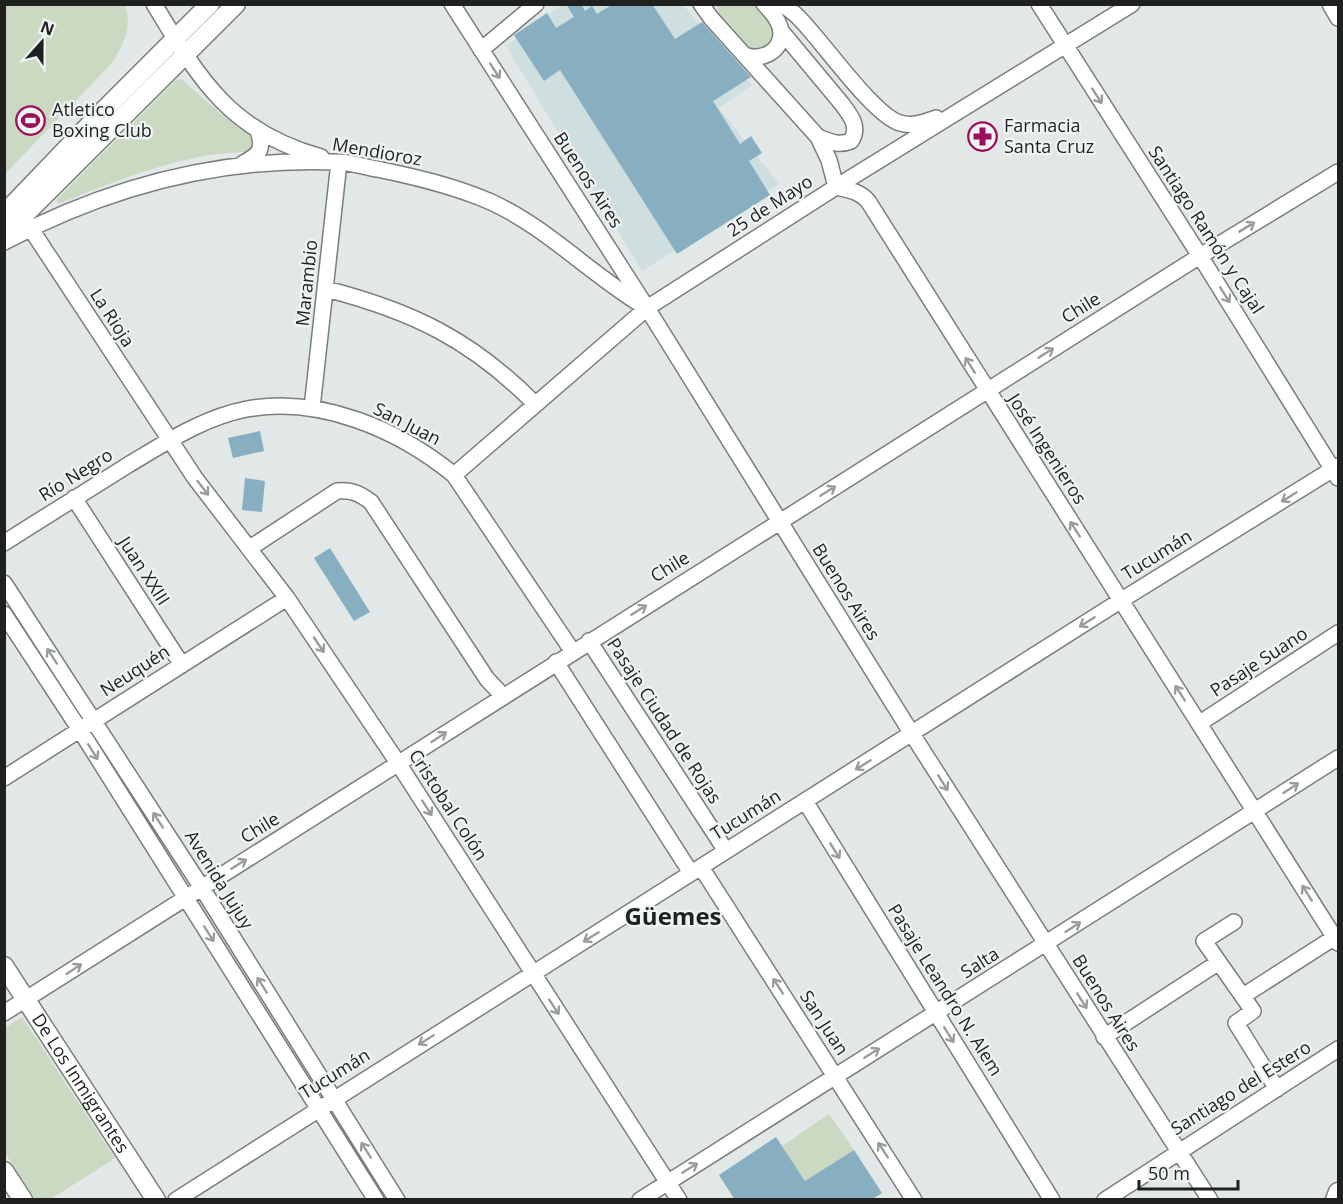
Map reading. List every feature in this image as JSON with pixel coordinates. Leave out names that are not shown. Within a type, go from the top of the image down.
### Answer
[{"type":"main road","points":[[180,47],[210,4]]},
{"type":"main road","points":[[4,235],[19,220],[99,115],[180,47],[236,4]]},
{"type":"main road","name":"De Los Inmigrantes","points":[[4,966],[156,1200]]},
{"type":"main road","points":[[4,1171],[23,1200]]},
{"type":"main road","points":[[1335,1200],[1338,1192]]},
{"type":"street","points":[[154,4],[201,79],[216,97],[258,131],[301,152],[339,162]]},
{"type":"street","name":"Buenos Aires","points":[[452,4],[647,308],[779,522],[1104,1037],[1210,1200]]},
{"type":"street","points":[[481,50],[536,4]]},
{"type":"street","points":[[701,4],[711,11],[747,56],[819,137],[829,160],[836,187]]},
{"type":"street","points":[[764,4],[782,32],[842,104],[856,129],[851,141],[844,144],[835,144],[819,137]]},
{"type":"street","points":[[782,4],[799,17],[847,75],[891,120],[903,124],[916,124],[962,109]]},
{"type":"street","name":"Santiago Ramón y Cajal","points":[[1039,4],[1337,471]]},
{"type":"street","name":"25 de Mayo","points":[[454,475],[647,308],[836,187],[1132,4]]},
{"type":"street","points":[[1330,4],[1338,18]]},
{"type":"street","points":[[747,56],[753,58],[770,54],[777,45],[782,32]]},
{"type":"street","points":[[242,164],[259,153],[261,146],[258,131]]},
{"type":"street","name":"Mendioroz","points":[[4,243],[19,220],[58,215],[124,192],[204,170],[242,164],[339,162],[413,176],[456,188],[492,203],[547,234],[619,292],[647,308]]},
{"type":"street","name":"Marambio","points":[[312,408],[339,162]]},
{"type":"street","name":"Chile","points":[[4,1013],[589,641],[1200,256],[1338,172]]},
{"type":"street","name":"José Ingenieros","points":[[836,187],[853,190],[868,201],[1337,940]]},
{"type":"street","name":"La Rioja","points":[[19,220],[169,441]]},
{"type":"street","points":[[326,289],[368,300],[410,315],[458,340],[496,367],[534,404]]},
{"type":"street","name":"San Juan","points":[[169,441],[212,419],[245,409],[274,405],[312,408],[379,429],[410,444],[454,475],[573,652]]},
{"type":"street","name":"Río Negro","points":[[4,543],[169,441]]},
{"type":"street","name":"Cristobal Colón","points":[[169,441],[287,598],[398,763],[679,1200]]},
{"type":"street","name":"Tucumán","points":[[176,1200],[333,1098],[533,974],[1120,601],[1337,471]]},
{"type":"street","points":[[250,548],[337,491],[349,490],[360,494],[371,502],[487,679],[503,696]]},
{"type":"street","name":"Juan XXIII","points":[[74,498],[182,665]]},
{"type":"street","name":"Avenida Jujuy","points":[[4,583],[202,888],[397,1200]]},
{"type":"street","name":"Neuquén","points":[[4,778],[287,598]]},
{"type":"street","name":"Avenida Jujuy","points":[[4,614],[80,730],[376,1200]]},
{"type":"street","name":"Pasaje Suano","points":[[1200,723],[1338,633]]},
{"type":"street","name":"Pasaje Ciudad de Rojas","points":[[589,641],[726,851]]},
{"type":"street","name":"San Juan","points":[[556,662],[835,1076],[914,1200]]},
{"type":"street","name":"Salta","points":[[640,1200],[1338,758]]},
{"type":"street","name":"Pasaje Leandro N. Alem","points":[[805,801],[1052,1200]]},
{"type":"street","points":[[1234,922],[1204,941],[1253,1011],[1236,1023],[1277,1089]]},
{"type":"street","points":[[1243,996],[1337,940]]},
{"type":"street","points":[[1104,1037],[1219,962]]},
{"type":"street","name":"Santiago del Estero","points":[[1105,1200],[1338,1049]]},
{"type":"shaded area","points":[[562,5],[683,5],[752,85],[719,108],[779,184],[642,271],[506,46]]},
{"type":"green space","name":"Atletico Boxing Club","points":[[5,4],[125,5],[128,21],[123,44],[110,65],[5,174]]},
{"type":"green space","points":[[718,5],[757,5],[773,25],[774,43],[763,51],[748,50],[717,14]]},
{"type":"green space","points":[[181,79],[221,114],[251,135],[254,147],[249,152],[225,153],[176,162],[60,203],[57,202],[56,200],[176,80]]},
{"type":"green space","points":[[22,1017],[115,1158],[51,1199],[35,1199],[5,1153],[5,1028]]},
{"type":"green space","points":[[829,1114],[854,1150],[805,1181],[782,1146]]},
{"type":"building","points":[[566,4],[581,4],[585,11],[592,6],[597,14],[613,4],[652,4],[675,39],[702,22],[751,77],[713,101],[740,144],[751,136],[762,153],[749,161],[770,195],[677,254],[560,70],[544,81],[514,35],[547,13],[556,28],[574,17]]},
{"type":"building","points":[[260,431],[264,451],[233,458],[228,438]]},
{"type":"building","points":[[245,478],[265,481],[262,512],[242,510]]},
{"type":"building","points":[[330,548],[370,612],[354,621],[314,558]]},
{"type":"building","points":[[776,1137],[805,1181],[854,1150],[882,1193],[871,1200],[735,1200],[719,1175]]},
{"type":"place","name":"Atletico Boxing Club","points":[[31,120]]},
{"type":"place","name":"Farmacia Santa Cruz","points":[[983,136]]},
{"type":"district","name":"Güemes","points":[[673,917]]}]
